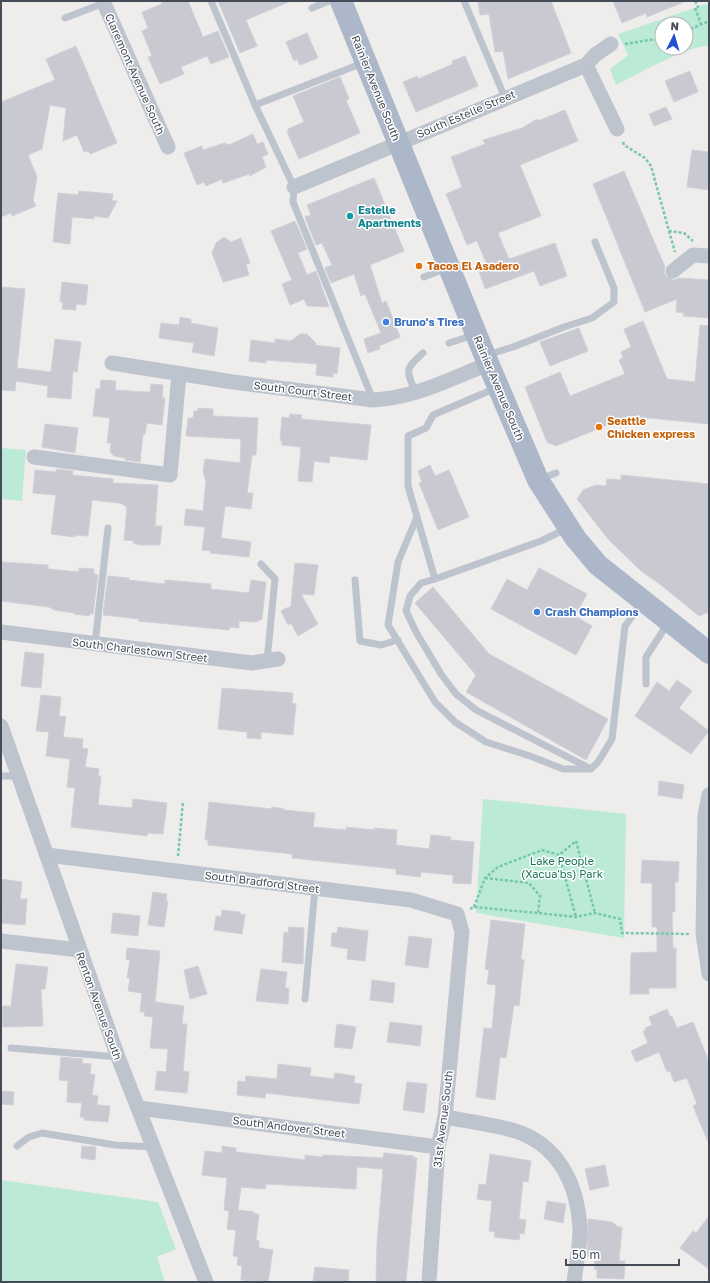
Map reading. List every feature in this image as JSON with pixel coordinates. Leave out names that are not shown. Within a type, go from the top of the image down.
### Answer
[{"type":"main road","name":"Rainier Avenue South","points":[[340,1],[498,387],[547,476],[569,528],[576,539],[598,565],[709,653]]},
{"type":"street","name":"Claremont Avenue South","points":[[103,2],[168,147]]},
{"type":"street","name":"South Estelle Street","points":[[294,187],[398,142],[586,65],[595,55],[617,44]]},
{"type":"street","points":[[586,65],[617,129]]},
{"type":"street","points":[[683,263],[709,256]]},
{"type":"street","name":"South Court Street","points":[[112,363],[179,374],[373,400],[390,399],[416,393],[487,360]]},
{"type":"street","points":[[34,457],[170,475],[179,374]]},
{"type":"street","name":"South Charlestown Street","points":[[1,632],[252,663],[272,660]]},
{"type":"street","name":"Renton Avenue South","points":[[1,726],[20,776],[79,950],[118,1057],[206,1282]]},
{"type":"street","points":[[709,795],[705,816],[703,934],[709,974]]},
{"type":"street","name":"South Bradford Street","points":[[47,855],[411,900],[457,914]]},
{"type":"street","name":"31st Avenue South","points":[[429,1282],[438,1147],[446,1117],[462,932],[457,914]]},
{"type":"street","points":[[1,941],[79,950]]},
{"type":"street","name":"South Andover Street","points":[[139,1108],[438,1147]]},
{"type":"street","points":[[446,1117],[512,1130],[546,1146],[557,1158],[568,1176],[575,1202],[580,1231],[574,1282]]},
{"type":"lane","points":[[211,1],[255,106],[294,187],[293,202],[373,400]]},
{"type":"lane","points":[[312,8],[329,1]]},
{"type":"lane","points":[[464,1],[505,98]]},
{"type":"lane","points":[[65,18],[103,2]]},
{"type":"lane","points":[[255,106],[366,62]]},
{"type":"lane","points":[[487,360],[592,318],[614,302],[614,288],[595,242]]},
{"type":"lane","points":[[424,277],[449,267]]},
{"type":"lane","points":[[449,343],[476,334]]},
{"type":"lane","points":[[416,393],[408,373],[409,365],[423,353]]},
{"type":"lane","points":[[435,579],[408,486],[408,436],[426,428],[433,415],[498,387]]},
{"type":"lane","points":[[417,517],[398,562],[388,625],[435,702],[455,722],[486,742],[530,756],[563,769],[591,769],[598,762],[612,739],[625,626],[643,601]]},
{"type":"lane","points":[[96,644],[108,528]]},
{"type":"lane","points":[[569,528],[541,541],[421,583],[410,596],[406,611],[416,632],[441,674],[456,694],[476,710],[591,769]]},
{"type":"lane","points":[[261,564],[275,579],[272,660]]},
{"type":"lane","points":[[354,580],[360,641],[381,645],[398,640]]},
{"type":"lane","points":[[646,684],[646,658],[669,621]]},
{"type":"lane","points":[[1,776],[20,776]]},
{"type":"lane","points":[[305,998],[315,889]]},
{"type":"lane","points":[[11,1048],[118,1057]]},
{"type":"lane","points":[[18,1146],[29,1137],[42,1133],[115,1145],[154,1147]]},
{"type":"path","points":[[695,1],[698,7],[695,8],[701,24]]},
{"type":"path","points":[[694,27],[709,21]]},
{"type":"path","points":[[617,44],[654,39]]},
{"type":"path","points":[[617,129],[624,145],[645,158],[651,166],[669,231],[670,241],[676,255],[683,263],[694,243],[689,236],[684,233],[669,231]]},
{"type":"path","points":[[176,871],[184,801]]},
{"type":"path","points":[[559,855],[576,841],[595,912]]},
{"type":"path","points":[[474,908],[485,878],[498,866],[542,850],[559,855]]},
{"type":"path","points":[[559,855],[576,917]]},
{"type":"path","points":[[485,878],[529,883],[540,896],[538,914]]},
{"type":"path","points":[[457,914],[474,908],[576,917],[595,912],[620,919],[622,933],[694,934]]},
{"type":"green space","points":[[709,3],[709,46],[694,49],[694,16],[671,16]]},
{"type":"green space","points":[[654,22],[654,56],[675,56],[616,85],[610,69],[628,55],[618,34]]},
{"type":"green space","points":[[1,448],[26,450],[22,501],[1,499]]},
{"type":"green space","name":"Lake People (Xacua'bs) Park","points":[[483,799],[626,814],[624,938],[476,913]]},
{"type":"green space","points":[[1,1180],[158,1202],[176,1249],[157,1257],[165,1282],[1,1282]]},
{"type":"building","points":[[161,1],[188,1],[203,37],[218,31],[229,57],[211,64],[207,56],[181,67],[184,74],[160,84],[148,57],[152,56],[142,31],[148,28],[142,12],[162,4]]},
{"type":"building","points":[[218,1],[291,1],[246,20],[257,46],[240,53]]},
{"type":"building","points":[[478,1],[551,1],[571,53],[508,79],[503,51],[495,52],[489,14],[480,15]]},
{"type":"building","points":[[613,1],[684,2],[647,17],[646,13],[622,23]]},
{"type":"building","points":[[307,33],[318,58],[300,65],[297,59],[294,61],[286,42]]},
{"type":"building","points":[[76,46],[117,143],[90,154],[89,151],[84,152],[77,135],[63,141],[66,108],[50,105],[42,149],[28,155],[37,177],[33,200],[36,206],[12,216],[11,213],[1,217],[1,102],[55,80],[46,59]]},
{"type":"building","points":[[465,56],[478,86],[416,112],[403,82],[417,76],[418,79],[453,64],[452,61]]},
{"type":"building","points":[[690,71],[698,92],[674,102],[665,81]]},
{"type":"building","points":[[340,77],[349,99],[346,100],[360,133],[299,159],[287,132],[289,131],[288,129],[304,122],[293,96]]},
{"type":"building","points":[[666,107],[672,119],[654,126],[649,114]]},
{"type":"building","points":[[565,110],[578,141],[520,165],[541,216],[498,233],[509,259],[555,243],[567,276],[540,286],[534,271],[485,289],[479,271],[488,267],[477,241],[467,245],[446,194],[462,187],[451,157],[485,144],[483,140],[522,128],[537,119],[538,121]]},
{"type":"building","points":[[253,134],[257,144],[263,142],[268,154],[262,157],[266,167],[250,176],[249,174],[223,183],[222,179],[206,186],[204,182],[197,185],[184,153],[202,146],[203,150],[224,143],[229,145]]},
{"type":"building","points":[[692,150],[709,152],[709,190],[687,187]]},
{"type":"building","points":[[624,171],[665,267],[664,272],[666,276],[674,280],[679,278],[709,280],[709,318],[683,316],[684,313],[676,312],[677,299],[645,312],[593,184]]},
{"type":"building","points":[[374,178],[404,251],[370,265],[382,303],[386,301],[400,337],[379,346],[380,349],[368,353],[364,339],[381,333],[365,294],[361,296],[354,274],[331,283],[325,268],[332,265],[322,243],[316,245],[305,217],[311,215],[307,205]]},
{"type":"building","points":[[79,191],[113,194],[112,201],[117,201],[108,218],[94,216],[94,219],[72,217],[70,244],[53,242],[58,193],[78,195]]},
{"type":"building","points":[[295,221],[307,249],[298,253],[307,275],[316,271],[329,307],[307,306],[304,299],[290,305],[282,284],[292,280],[271,231]]},
{"type":"building","points":[[224,237],[231,242],[241,238],[250,263],[246,264],[249,275],[223,282],[212,253],[216,243]]},
{"type":"building","points":[[62,282],[88,285],[86,305],[76,304],[76,310],[62,309],[63,302],[60,302]]},
{"type":"building","points":[[1,287],[25,289],[17,368],[51,372],[55,339],[81,342],[77,372],[73,371],[71,399],[47,397],[48,386],[16,381],[15,391],[1,390]]},
{"type":"building","points":[[180,317],[191,319],[191,323],[218,328],[214,356],[192,352],[194,343],[159,338],[161,323],[179,325]]},
{"type":"building","points":[[643,321],[667,379],[695,382],[700,325],[709,326],[709,424],[629,416],[556,446],[547,442],[525,387],[560,372],[570,396],[625,374],[619,360],[623,358],[621,352],[631,347],[624,329]]},
{"type":"building","points":[[579,328],[588,351],[550,366],[540,342]]},
{"type":"building","points":[[300,334],[307,334],[316,343],[315,345],[340,348],[337,374],[333,373],[333,377],[316,375],[317,364],[266,360],[266,363],[249,361],[251,340],[275,343],[275,339],[291,341]]},
{"type":"building","points":[[101,380],[116,381],[115,390],[150,392],[151,384],[163,385],[162,398],[165,398],[162,425],[147,423],[145,434],[143,434],[140,462],[125,460],[125,458],[114,456],[110,452],[111,443],[107,443],[110,418],[93,416],[96,389],[100,389]]},
{"type":"building","points":[[198,408],[213,409],[213,416],[258,418],[256,455],[252,455],[247,493],[253,493],[251,509],[225,506],[221,538],[251,542],[249,557],[210,553],[211,551],[202,550],[205,527],[184,525],[186,509],[203,511],[206,480],[203,470],[205,459],[240,463],[241,439],[186,436],[188,418],[193,418],[194,411],[198,411]]},
{"type":"building","points":[[290,414],[302,415],[301,419],[371,425],[367,460],[330,456],[329,463],[314,461],[312,482],[298,481],[301,447],[282,445],[282,441],[280,441],[282,417],[289,418]]},
{"type":"building","points":[[45,424],[78,428],[75,453],[42,447]]},
{"type":"building","points":[[430,465],[435,476],[449,470],[469,517],[438,530],[419,483],[422,482],[418,471]]},
{"type":"building","points":[[56,469],[73,471],[72,475],[113,479],[113,483],[158,485],[155,526],[162,526],[160,545],[141,545],[133,543],[134,541],[124,540],[127,507],[120,503],[92,500],[88,536],[75,535],[75,537],[51,534],[56,495],[33,493],[33,491],[35,470],[56,472]]},
{"type":"building","points":[[621,475],[709,484],[709,612],[699,616],[640,570],[608,539],[577,499],[583,490],[596,485],[606,486],[607,479],[621,480]]},
{"type":"building","points":[[1,562],[48,565],[48,569],[79,572],[79,568],[94,569],[94,574],[98,575],[93,614],[90,614],[89,616],[74,614],[54,610],[49,607],[1,601]]},
{"type":"building","points":[[295,563],[318,565],[314,595],[301,594],[318,624],[298,636],[291,623],[288,625],[281,611],[291,606]]},
{"type":"building","name":"Crash Champions","points":[[539,568],[587,594],[575,616],[592,626],[576,655],[491,609],[507,579],[527,590]]},
{"type":"building","points":[[108,576],[165,584],[165,580],[211,584],[211,589],[249,593],[251,580],[266,582],[262,619],[256,622],[239,621],[239,628],[230,627],[229,630],[138,621],[139,619],[103,615]]},
{"type":"building","points":[[433,587],[489,654],[608,719],[586,760],[466,692],[476,675],[415,603]]},
{"type":"building","points":[[25,652],[44,654],[41,688],[21,686]]},
{"type":"building","points":[[677,680],[692,691],[679,708],[709,731],[691,754],[635,716],[657,682],[669,691]]},
{"type":"building","points":[[222,688],[293,693],[292,703],[296,704],[293,735],[261,732],[261,739],[247,738],[247,732],[218,729]]},
{"type":"building","points":[[41,695],[61,697],[59,716],[66,717],[63,737],[83,739],[82,748],[88,749],[85,767],[99,769],[98,776],[101,776],[98,805],[132,808],[133,799],[167,803],[163,834],[148,833],[147,836],[71,827],[75,788],[67,787],[70,759],[46,756],[49,732],[36,731]]},
{"type":"building","points":[[659,781],[684,785],[682,799],[658,795]]},
{"type":"building","points":[[209,802],[271,809],[272,807],[284,810],[315,813],[313,827],[346,830],[346,827],[374,830],[374,828],[397,830],[396,845],[429,849],[431,835],[451,837],[450,840],[474,842],[471,884],[453,883],[453,875],[421,872],[420,877],[396,874],[396,869],[292,858],[292,854],[208,845],[208,840],[205,840]]},
{"type":"building","points":[[642,860],[679,862],[678,882],[675,882],[675,912],[672,912],[673,948],[676,948],[676,988],[649,988],[649,994],[630,994],[631,953],[657,952],[657,927],[652,927],[652,883],[641,883]]},
{"type":"building","points":[[1,879],[22,882],[20,899],[27,899],[25,925],[2,923]]},
{"type":"building","points":[[153,892],[167,894],[166,901],[168,901],[164,927],[148,925]]},
{"type":"building","points":[[222,910],[240,912],[240,914],[245,915],[242,934],[214,930],[216,916],[221,917]]},
{"type":"building","points":[[113,913],[140,916],[138,936],[111,933]]},
{"type":"building","points":[[491,920],[525,924],[521,959],[524,960],[519,1006],[514,1005],[506,1058],[500,1057],[495,1100],[476,1097],[484,1028],[492,1029],[496,985],[487,984],[489,970],[485,969]]},
{"type":"building","points":[[289,927],[304,928],[303,964],[282,962],[284,932],[288,933]]},
{"type":"building","points":[[338,927],[368,931],[365,961],[347,959],[348,949],[331,946],[332,933],[337,933]]},
{"type":"building","points":[[409,936],[432,939],[428,968],[405,965]]},
{"type":"building","points":[[127,948],[160,951],[155,1002],[184,1006],[182,1024],[187,1024],[183,1071],[189,1072],[187,1093],[155,1090],[157,1071],[166,1072],[168,1049],[150,1048],[153,1017],[144,1016],[145,1012],[140,1012],[142,993],[128,991],[130,978],[127,978],[130,960],[126,959]]},
{"type":"building","points":[[16,964],[48,967],[45,989],[41,989],[43,1026],[3,1027],[2,1006],[11,1006]]},
{"type":"building","points":[[198,966],[207,994],[190,999],[184,970]]},
{"type":"building","points":[[261,969],[287,972],[285,988],[289,988],[288,1004],[256,1001]]},
{"type":"building","points":[[372,980],[395,983],[393,1003],[370,1000]]},
{"type":"building","points":[[667,1009],[677,1028],[693,1022],[709,1062],[709,1144],[693,1106],[697,1104],[687,1078],[674,1082],[670,1071],[667,1072],[659,1052],[636,1062],[631,1051],[648,1043],[643,1031],[646,1030],[645,1028],[652,1025],[649,1017]]},
{"type":"building","points":[[390,1022],[422,1026],[420,1046],[387,1042]]},
{"type":"building","points":[[337,1024],[356,1027],[352,1049],[334,1047]]},
{"type":"building","points":[[61,1057],[83,1059],[82,1063],[91,1064],[90,1074],[95,1075],[92,1095],[98,1096],[97,1105],[110,1106],[108,1122],[84,1120],[84,1117],[80,1117],[82,1103],[67,1102],[68,1081],[59,1080]]},
{"type":"building","points":[[278,1064],[311,1068],[310,1076],[334,1079],[335,1073],[355,1076],[354,1083],[362,1084],[359,1104],[266,1093],[265,1098],[237,1095],[238,1081],[245,1082],[246,1076],[277,1079]]},
{"type":"building","points":[[407,1082],[427,1084],[424,1113],[403,1110]]},
{"type":"building","points":[[1,1091],[14,1092],[13,1105],[1,1104]]},
{"type":"building","points":[[82,1146],[96,1147],[95,1160],[81,1158]]},
{"type":"building","points":[[222,1146],[236,1148],[236,1152],[305,1160],[305,1155],[323,1157],[323,1155],[383,1158],[384,1153],[414,1156],[414,1158],[417,1158],[406,1282],[376,1282],[377,1244],[383,1169],[357,1167],[356,1189],[266,1184],[265,1189],[241,1187],[238,1210],[259,1214],[256,1240],[259,1241],[259,1248],[273,1250],[268,1282],[241,1280],[242,1266],[237,1265],[238,1257],[233,1256],[236,1230],[227,1229],[229,1211],[224,1210],[227,1178],[202,1175],[205,1151],[222,1153]]},
{"type":"building","points":[[490,1154],[531,1161],[528,1182],[523,1181],[519,1219],[526,1220],[524,1234],[520,1233],[519,1240],[494,1237],[495,1232],[489,1231],[492,1201],[477,1199],[479,1184],[486,1185]]},
{"type":"building","points":[[605,1165],[609,1186],[590,1190],[585,1169]]},
{"type":"building","points":[[547,1201],[566,1204],[563,1223],[544,1219]]},
{"type":"building","points":[[709,1216],[709,1269],[680,1248],[693,1231],[696,1233]]},
{"type":"building","points":[[588,1219],[612,1222],[618,1227],[622,1227],[619,1261],[625,1261],[624,1279],[597,1278],[597,1269],[594,1269],[595,1257],[587,1256]]},
{"type":"building","points":[[315,1267],[349,1270],[348,1282],[313,1282]]},
{"type":"place","name":"Estelle Apartments","points":[[350,216]]},
{"type":"place","name":"Tacos El Asadero","points":[[419,266]]},
{"type":"place","name":"Bruno's Tires","points":[[386,322]]},
{"type":"place","name":"Seattle Chicken express","points":[[599,427]]},
{"type":"place","name":"Crash Champions","points":[[537,612]]}]
